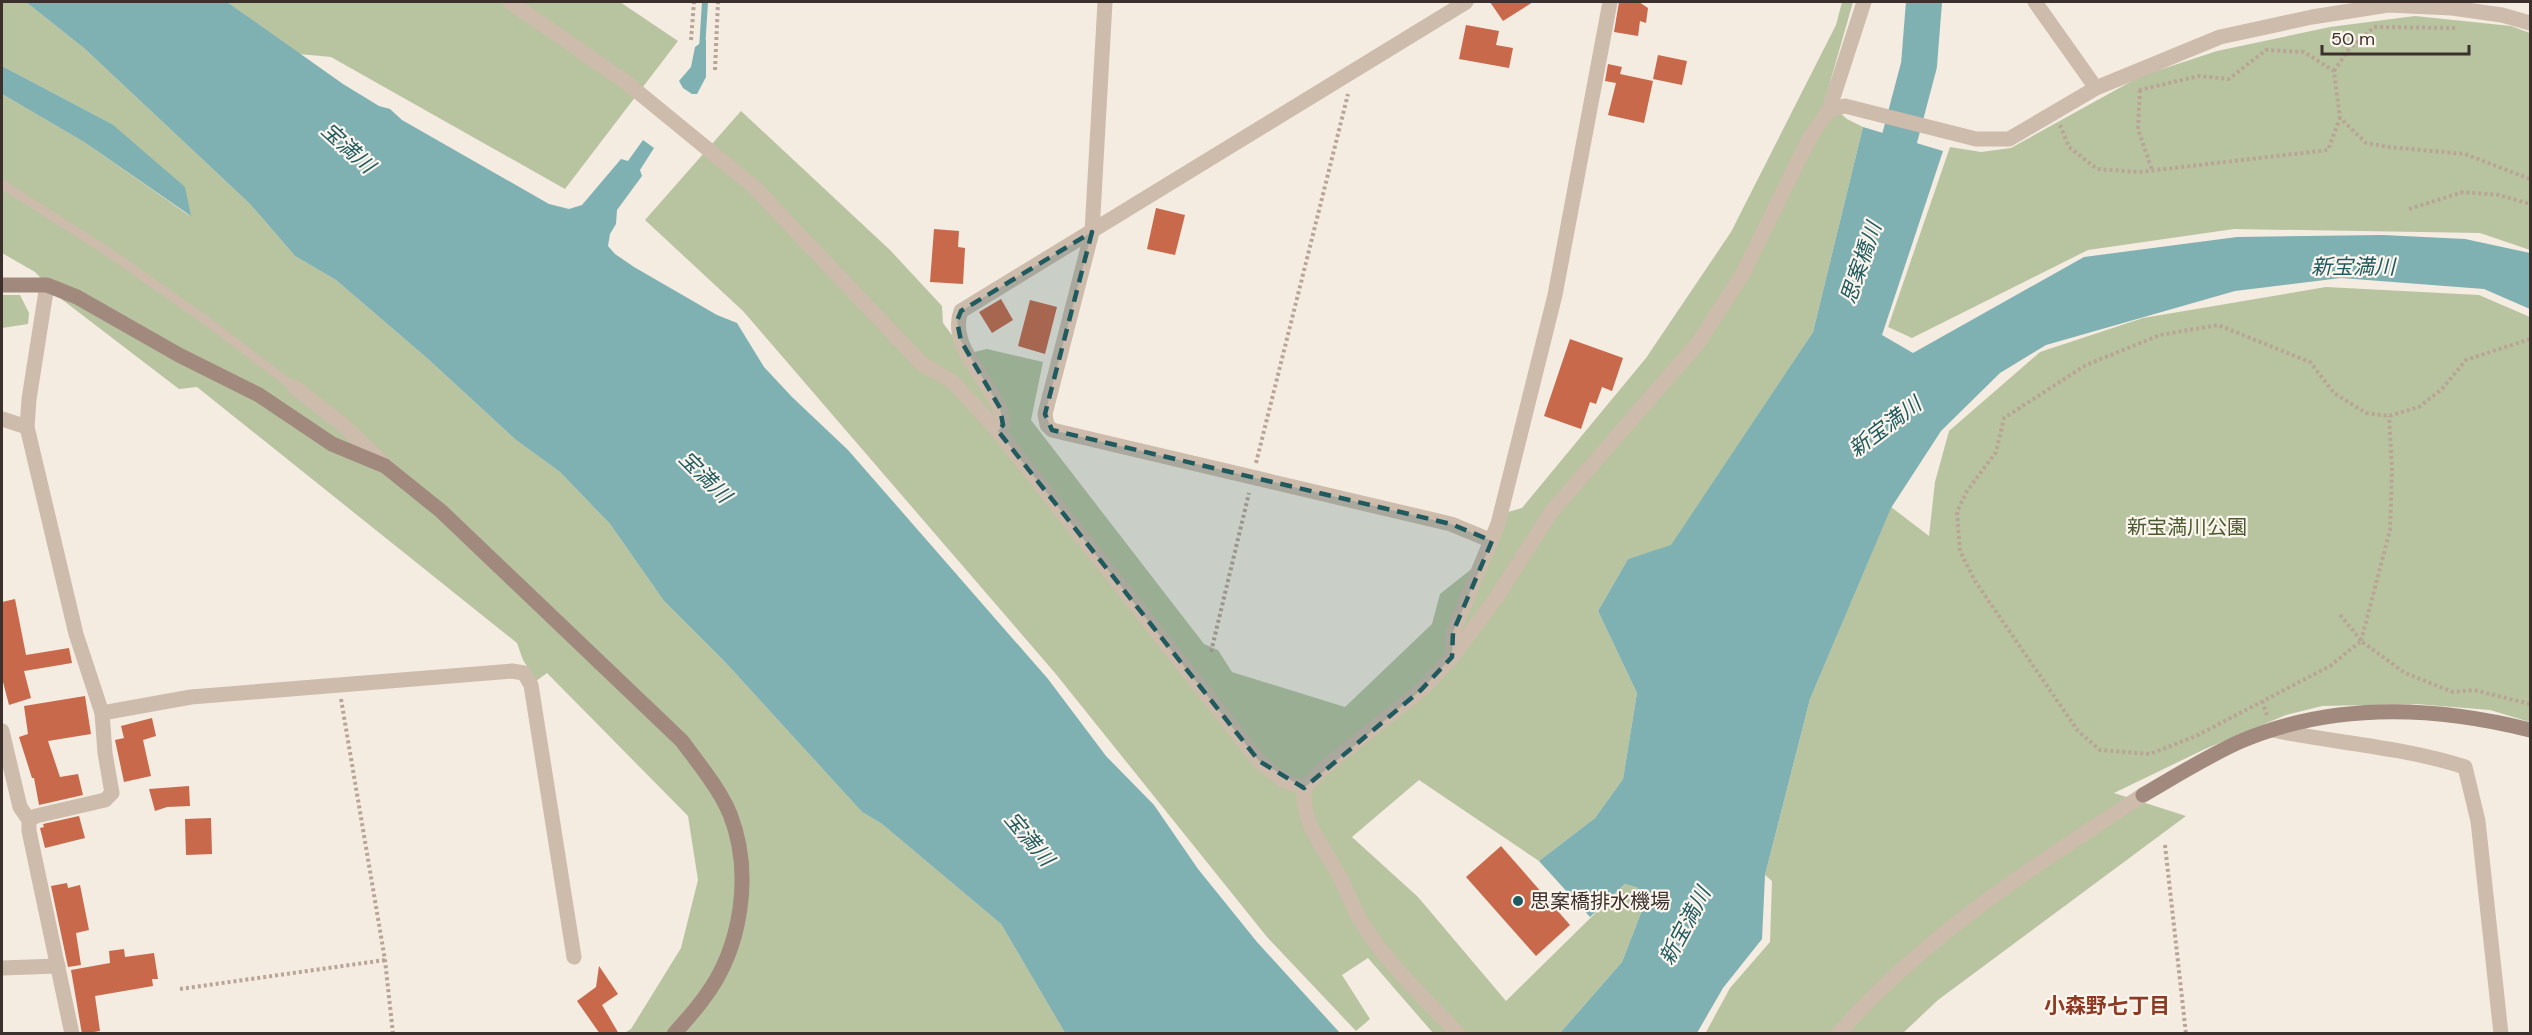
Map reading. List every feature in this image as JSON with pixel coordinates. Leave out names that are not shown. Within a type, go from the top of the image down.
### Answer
[{"type":"street","points":[[510,2],[627,83],[754,187],[922,364],[953,382],[998,431],[1259,761],[1283,780],[1304,788]]},
{"type":"street","points":[[1105,2],[1092,232],[1045,414],[1047,425],[1052,430],[1451,524],[1492,541]]},
{"type":"street","points":[[998,431],[1003,425],[1000,408],[961,341],[957,321],[961,311],[1466,2]]},
{"type":"street","points":[[1452,657],[1453,632],[1498,524],[1555,295],[1610,2]]},
{"type":"street","points":[[1458,1034],[1387,956],[1360,918],[1339,875],[1307,821],[1303,803],[1304,788],[1325,767],[1421,690],[1452,657],[1496,598],[1551,511],[1698,343],[1742,275],[1809,139],[1829,110],[1864,2]]},
{"type":"street","points":[[2035,2],[2096,88]]},
{"type":"street","points":[[1829,110],[1845,106],[1976,139],[2009,139],[2096,88],[2220,37],[2312,17],[2388,5],[2452,8],[2502,15],[2530,23]]},
{"type":"street","points":[[2,285],[47,285],[77,297],[179,355],[259,395],[332,444],[386,466]]},
{"type":"street","points":[[29,820],[36,816],[105,800],[112,793],[105,753],[102,713],[76,634],[27,427],[29,399],[47,285]]},
{"type":"street","points":[[294,387],[342,424],[386,466],[441,511],[682,741],[710,779],[730,814],[741,858],[741,905],[730,951],[705,997],[674,1034]]},
{"type":"street","points":[[2,420],[27,427]]},
{"type":"street","points":[[102,713],[191,697],[512,671],[524,672],[531,685],[574,957]]},
{"type":"street","points":[[1838,1034],[1929,944],[1997,891],[2143,795],[2237,743],[2298,722],[2343,713],[2398,711],[2482,718],[2530,730]]},
{"type":"street","points":[[2272,730],[2433,757],[2465,767],[2478,821],[2501,1034]]},
{"type":"street","points":[[2,731],[20,807],[29,820],[28,831],[72,1034]]},
{"type":"street","points":[[2,968],[58,966]]},
{"type":"lane","points":[[2,184],[110,253],[208,321],[294,387]]},
{"type":"path","points":[[691,40],[694,2]]},
{"type":"path","points":[[715,70],[718,2]]},
{"type":"path","points":[[2055,112],[2069,147],[2097,169],[2139,172],[2328,150],[2340,118],[2334,71],[2349,49],[2374,27],[2462,28]]},
{"type":"path","points":[[2140,90],[2199,76],[2229,79],[2266,50],[2304,52],[2334,71]]},
{"type":"path","points":[[1211,652],[1252,477],[1354,70]]},
{"type":"path","points":[[2127,75],[2140,90],[2138,129],[2152,170]]},
{"type":"path","points":[[2340,118],[2366,143],[2465,154],[2530,179]]},
{"type":"path","points":[[2409,209],[2463,192],[2499,195],[2530,204]]},
{"type":"path","points":[[2389,416],[2392,469],[2390,530],[2361,641],[2330,666],[2196,736],[2150,754],[2100,750],[2078,731],[1975,581],[1960,551],[1957,512],[1967,491],[1996,452],[2004,418],[2086,365],[2160,335],[2218,325],[2310,362],[2334,393],[2366,413],[2389,416],[2419,407],[2442,389],[2466,360],[2530,339]]},
{"type":"path","points":[[2340,615],[2361,641],[2405,673],[2452,692],[2474,690],[2530,704]]},
{"type":"path","points":[[339,686],[385,960],[393,1034]]},
{"type":"path","points":[[2165,845],[2186,1034]]},
{"type":"path","points":[[180,989],[385,960]]},
{"type":"highlighted area","points":[[1092,232],[1045,414],[1052,430],[1451,524],[1492,541],[1453,632],[1452,657],[1421,690],[1304,788],[1259,761],[998,431],[1003,425],[1000,408],[961,341],[957,321],[961,311]]},
{"type":"green space","points":[[2,2],[26,2],[85,49],[250,204],[295,256],[336,280],[428,359],[516,440],[560,472],[610,524],[664,601],[725,662],[862,812],[882,824],[1001,924],[1065,1033],[624,1033],[631,1029],[681,948],[698,880],[688,816],[547,673],[536,681],[523,660],[517,643],[197,387],[179,389],[60,298],[35,272],[2,253],[2,94],[84,142],[190,216],[112,124],[2,66]]},
{"type":"green space","points":[[227,2],[620,2],[678,41],[565,189],[331,57],[299,54]]},
{"type":"green space","points":[[1842,2],[1853,2],[1825,100],[1847,119],[1863,127],[1813,332],[1671,546],[1628,559],[1598,611],[1637,693],[1623,779],[1595,818],[1539,861],[1419,780],[1352,837],[1418,897],[1506,1001],[1625,884],[1638,888],[1641,913],[1622,962],[1560,1033],[1433,1033],[1368,958],[1342,975],[1370,1019],[1356,1031],[1267,937],[1055,673],[743,311],[645,220],[741,111],[890,250],[942,306],[943,323],[966,354],[987,349],[1043,362],[1031,420],[1204,644],[1218,650],[1232,672],[1345,707],[1432,624],[1440,594],[1493,552],[1508,512],[1522,508],[1646,358],[1731,232],[1836,25]]},
{"type":"green space","points":[[2415,16],[2511,26],[2530,33],[2530,250],[2480,233],[2234,229],[2088,250],[1912,338],[1888,327],[1950,147],[1981,152],[2011,148],[2141,76],[2217,51],[2330,27]]},
{"type":"green space","name":"新宝満川公園","points":[[2326,287],[2479,295],[2530,317],[2530,722],[2490,710],[2416,704],[2322,706],[2286,715],[2205,749],[2114,793],[2186,816],[1938,1000],[1903,1033],[1705,1034],[1730,988],[1770,942],[1772,881],[1765,875],[1810,699],[1891,507],[1929,536],[1935,482],[1949,431],[2040,352],[2143,318]]},
{"type":"green space","points":[[2,295],[20,295],[29,313],[28,324],[2,328]]},
{"type":"water","name":"宝満川","points":[[26,2],[227,2],[343,84],[379,106],[390,109],[402,120],[549,204],[569,209],[582,205],[621,159],[628,161],[643,140],[654,148],[640,170],[642,176],[617,210],[616,224],[610,234],[608,246],[615,254],[634,267],[717,315],[737,323],[764,367],[848,450],[1048,679],[1106,756],[1154,805],[1198,869],[1257,942],[1340,1033],[1065,1033],[1001,924],[882,824],[862,812],[725,662],[664,601],[610,524],[560,472],[516,440],[428,359],[336,280],[295,256],[250,204],[85,49]]},
{"type":"water","points":[[706,39],[706,77],[697,94],[692,94],[683,88],[679,81],[691,67],[695,47]]},
{"type":"water","points":[[2,66],[112,124],[185,187],[191,216],[84,142],[2,94]]},
{"type":"water","name":"新宝満川","points":[[1863,127],[1943,151],[1882,335],[1913,353],[2084,257],[2237,237],[2383,235],[2465,239],[2530,253],[2530,309],[2484,289],[2341,278],[2235,291],[2046,345],[2000,373],[1941,431],[1891,508],[1810,699],[1765,875],[1762,939],[1723,988],[1697,1033],[1560,1033],[1622,962],[1641,913],[1638,888],[1625,884],[1590,917],[1539,861],[1595,818],[1623,779],[1637,693],[1598,611],[1628,559],[1671,545],[1813,332]]},
{"type":"building","points":[[1490,2],[1533,2],[1503,21]]},
{"type":"building","points":[[1619,2],[1639,2],[1648,8],[1646,23],[1640,21],[1638,36],[1614,32]]},
{"type":"building","points":[[1466,25],[1499,31],[1496,45],[1513,48],[1509,68],[1459,59]]},
{"type":"building","points":[[1658,55],[1687,61],[1682,85],[1653,79]]},
{"type":"building","points":[[1608,64],[1622,67],[1620,74],[1653,81],[1644,123],[1608,115],[1616,83],[1605,81]]},
{"type":"building","points":[[1156,208],[1185,215],[1175,255],[1147,249]]},
{"type":"building","points":[[934,229],[959,231],[958,247],[965,248],[963,284],[930,282]]},
{"type":"building","points":[[1001,299],[1013,320],[992,333],[979,312]]},
{"type":"building","points":[[1030,300],[1057,307],[1045,354],[1018,346]]},
{"type":"building","points":[[1570,339],[1623,358],[1612,391],[1602,387],[1596,404],[1590,402],[1581,429],[1544,416]]},
{"type":"building","points":[[15,599],[26,655],[69,648],[72,663],[24,671],[31,698],[9,705],[2,678],[2,602]]},
{"type":"building","points":[[85,696],[91,734],[48,741],[60,777],[78,774],[83,795],[39,805],[34,778],[32,778],[19,737],[28,734],[24,706]]},
{"type":"building","points":[[152,718],[156,736],[143,740],[151,776],[124,782],[115,740],[124,738],[121,726]]},
{"type":"building","points":[[189,786],[190,806],[167,807],[155,811],[149,789]]},
{"type":"building","points":[[79,816],[85,838],[45,848],[40,828],[44,827],[43,824]]},
{"type":"building","points":[[211,818],[212,854],[186,855],[185,819]]},
{"type":"building","name":"思案橋排水機場","points":[[1501,846],[1570,925],[1536,956],[1466,877]]},
{"type":"building","points":[[67,883],[68,888],[80,885],[89,930],[76,933],[81,965],[68,967],[51,886]]},
{"type":"building","points":[[124,949],[125,957],[154,953],[158,979],[152,979],[153,986],[95,996],[100,1031],[82,1034],[71,970],[110,963],[109,951]]},
{"type":"building","points":[[599,966],[618,994],[602,1005],[619,1034],[600,1034],[577,1001],[596,987]]},
{"type":"waterway","points":[[702,49],[705,2]]},
{"type":"waterway","name":"思案橋川","points":[[1887,186],[1919,65],[1924,2]]},
{"type":"place","name":"思案橋排水機場","points":[[1518,901]]},
{"type":"district","name":"小森野七丁目","points":[[2107,1006]]}]
